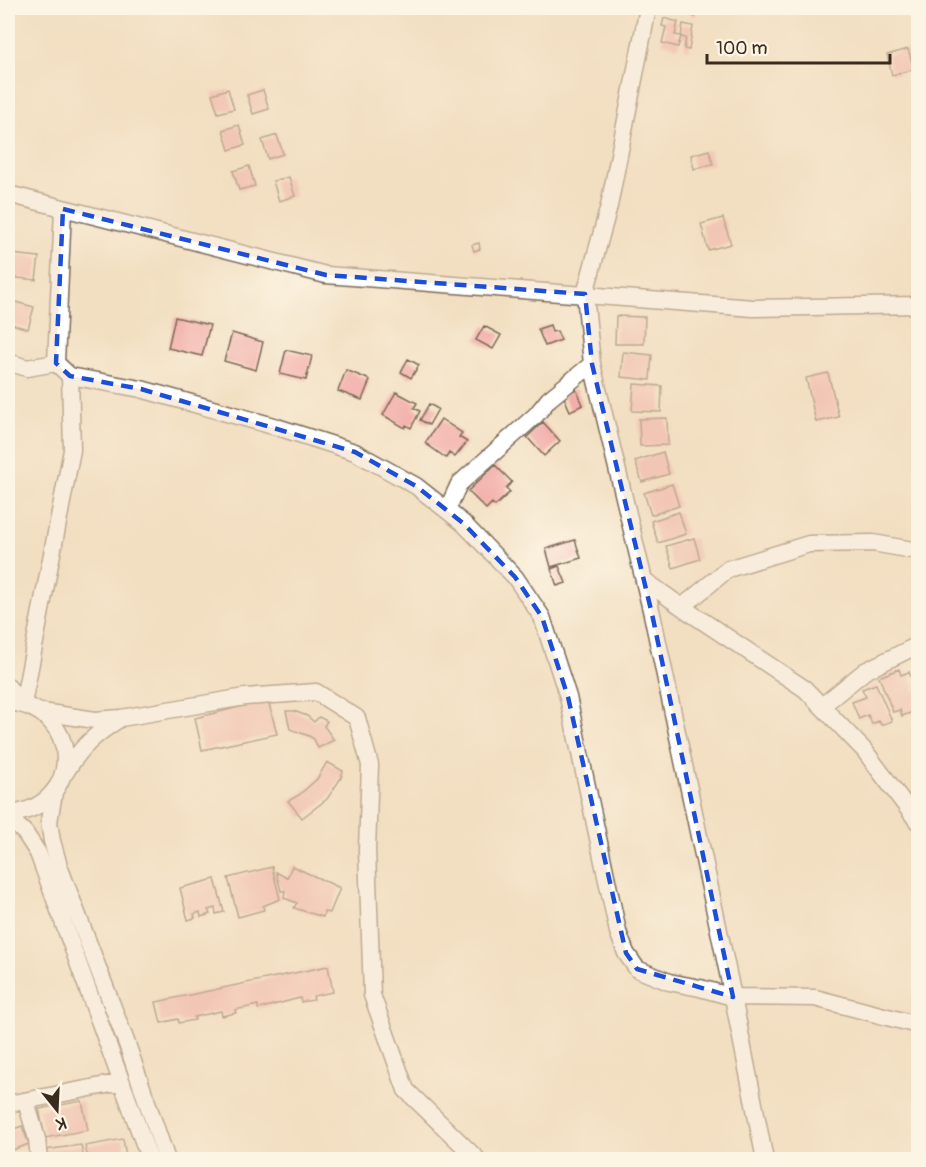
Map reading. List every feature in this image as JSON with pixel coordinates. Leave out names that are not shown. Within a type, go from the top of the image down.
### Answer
[{"type":"street","points":[[648,8],[609,206],[585,294],[592,364],[644,580],[765,1160]]},
{"type":"street","points":[[8,194],[326,275],[753,308],[918,305]]},
{"type":"street","points":[[63,209],[56,363],[70,376],[141,389],[355,452],[416,486],[447,510],[463,523],[515,577],[542,617],[568,697],[618,933],[626,953],[637,969],[669,982],[733,998],[814,998],[918,1025]]},
{"type":"street","points":[[8,362],[27,368],[56,363]]},
{"type":"street","points":[[447,510],[459,484],[536,415],[549,399],[592,364]]},
{"type":"street","points":[[15,703],[72,450],[70,376]]},
{"type":"street","points":[[682,607],[728,568],[809,544],[873,543],[918,550]]},
{"type":"street","points":[[644,580],[806,689],[864,750],[918,822]]},
{"type":"street","points":[[822,706],[865,671],[918,645]]},
{"type":"street","points":[[8,687],[15,703],[40,711],[95,720],[122,718],[245,697],[316,692],[357,718],[370,765],[367,850],[372,995],[406,1090],[478,1160]]},
{"type":"street","points":[[40,711],[54,724],[63,740],[66,758],[63,777]]},
{"type":"street","points":[[122,718],[97,734],[79,752],[54,793],[49,822],[59,866],[127,1044],[167,1160]]},
{"type":"street","points":[[8,815],[23,813],[40,805],[54,793]]},
{"type":"street","points":[[8,815],[25,833],[38,853],[150,1160]]},
{"type":"street","points":[[8,1104],[122,1082]]},
{"type":"street","points":[[27,1102],[37,1139],[39,1160]]},
{"type":"highlighted area","points":[[63,209],[326,275],[585,294],[592,364],[652,614],[733,997],[637,969],[626,953],[568,697],[542,617],[515,577],[463,523],[416,486],[355,452],[141,389],[70,376],[56,363]]},
{"type":"building","points":[[672,8],[688,8],[687,12]]},
{"type":"building","points":[[693,8],[698,8],[695,17],[691,15]]},
{"type":"building","points":[[664,18],[678,22],[675,35],[681,36],[678,47],[662,43],[666,27],[662,26]]},
{"type":"building","points":[[683,24],[693,26],[689,50],[684,49],[686,38],[681,37]]},
{"type":"building","points":[[908,49],[914,69],[892,75],[887,55]]},
{"type":"building","points":[[228,89],[234,109],[218,113],[212,94]]},
{"type":"building","points":[[263,90],[269,109],[253,114],[247,95]]},
{"type":"building","points":[[239,125],[245,145],[229,150],[223,130]]},
{"type":"building","points":[[277,135],[283,154],[268,159],[262,140]]},
{"type":"building","points":[[709,150],[713,164],[694,169],[691,155]]},
{"type":"building","points":[[249,166],[255,186],[239,190],[233,171]]},
{"type":"building","points":[[289,177],[295,196],[279,201],[273,181]]},
{"type":"building","points":[[723,218],[731,244],[708,250],[701,224]]},
{"type":"building","points":[[479,243],[480,249],[474,251],[472,245]]},
{"type":"building","points":[[11,254],[39,257],[36,280],[8,277]]},
{"type":"building","points":[[8,300],[34,307],[28,329],[8,323]]},
{"type":"building","points":[[616,316],[645,317],[644,344],[615,344]]},
{"type":"building","points":[[175,317],[210,325],[202,356],[168,348]]},
{"type":"building","points":[[550,325],[552,332],[557,331],[561,340],[545,346],[538,329]]},
{"type":"building","points":[[484,326],[501,335],[493,349],[476,340]]},
{"type":"building","points":[[232,333],[263,342],[256,370],[224,361]]},
{"type":"building","points":[[286,350],[312,356],[306,380],[280,374]]},
{"type":"building","points":[[623,352],[652,355],[650,380],[621,377]]},
{"type":"building","points":[[408,359],[419,365],[411,378],[401,372]]},
{"type":"building","points":[[346,370],[370,380],[362,400],[338,391]]},
{"type":"building","points":[[828,373],[839,417],[816,422],[806,378]]},
{"type":"building","points":[[634,384],[662,386],[661,412],[632,411]]},
{"type":"building","points":[[576,389],[583,405],[570,411],[563,395]]},
{"type":"building","points":[[396,392],[417,403],[414,408],[420,411],[411,428],[406,425],[405,428],[383,415]]},
{"type":"building","points":[[429,404],[438,409],[429,425],[420,420]]},
{"type":"building","points":[[667,418],[668,445],[640,446],[639,419]]},
{"type":"building","points":[[441,419],[462,433],[459,437],[467,442],[455,457],[449,453],[446,458],[425,443]]},
{"type":"building","points":[[543,422],[560,441],[544,456],[527,437]]},
{"type":"building","points":[[663,452],[669,474],[642,482],[635,461]]},
{"type":"building","points":[[495,465],[512,482],[506,488],[510,492],[495,506],[492,503],[486,509],[468,491]]},
{"type":"building","points":[[672,484],[679,506],[651,515],[644,493]]},
{"type":"building","points":[[679,512],[686,534],[658,543],[651,521]]},
{"type":"building","points":[[694,538],[700,559],[673,568],[666,546]]},
{"type":"building","points":[[575,540],[581,558],[551,567],[546,549]]},
{"type":"building","points":[[559,566],[566,583],[557,586],[551,569]]},
{"type":"building","points":[[899,669],[901,675],[909,672],[918,697],[918,701],[913,703],[916,711],[902,716],[900,710],[893,712],[879,677]]},
{"type":"building","points":[[876,684],[892,721],[881,725],[879,721],[872,724],[868,715],[859,719],[852,702],[866,697],[862,689]]},
{"type":"building","points":[[268,700],[277,734],[202,750],[195,718]]},
{"type":"building","points":[[286,711],[294,711],[307,716],[314,722],[319,717],[327,721],[324,726],[334,740],[318,748],[314,739],[290,729]]},
{"type":"building","points":[[327,762],[343,771],[341,778],[327,799],[302,818],[288,801],[299,795],[317,779]]},
{"type":"building","points":[[292,866],[340,888],[330,913],[324,912],[323,917],[294,908],[297,903],[284,898],[285,891],[281,891],[276,872],[287,878]]},
{"type":"building","points":[[272,867],[280,899],[263,906],[264,910],[238,917],[228,878]]},
{"type":"building","points":[[215,879],[224,912],[216,914],[215,908],[208,910],[210,914],[201,917],[200,912],[194,914],[195,918],[188,920],[180,888]]},
{"type":"building","points":[[328,966],[333,992],[313,996],[314,1000],[301,1002],[300,998],[258,1009],[258,1005],[235,1010],[236,1013],[222,1016],[221,1011],[194,1017],[195,1020],[179,1023],[178,1019],[161,1023],[156,1002]]},
{"type":"building","points":[[82,1101],[88,1130],[45,1138],[39,1109]]},
{"type":"building","points":[[22,1126],[29,1144],[10,1151],[8,1131]]},
{"type":"building","points":[[123,1139],[126,1156],[108,1160],[88,1160],[85,1146]]},
{"type":"building","points":[[81,1145],[84,1160],[47,1160],[45,1150]]}]
